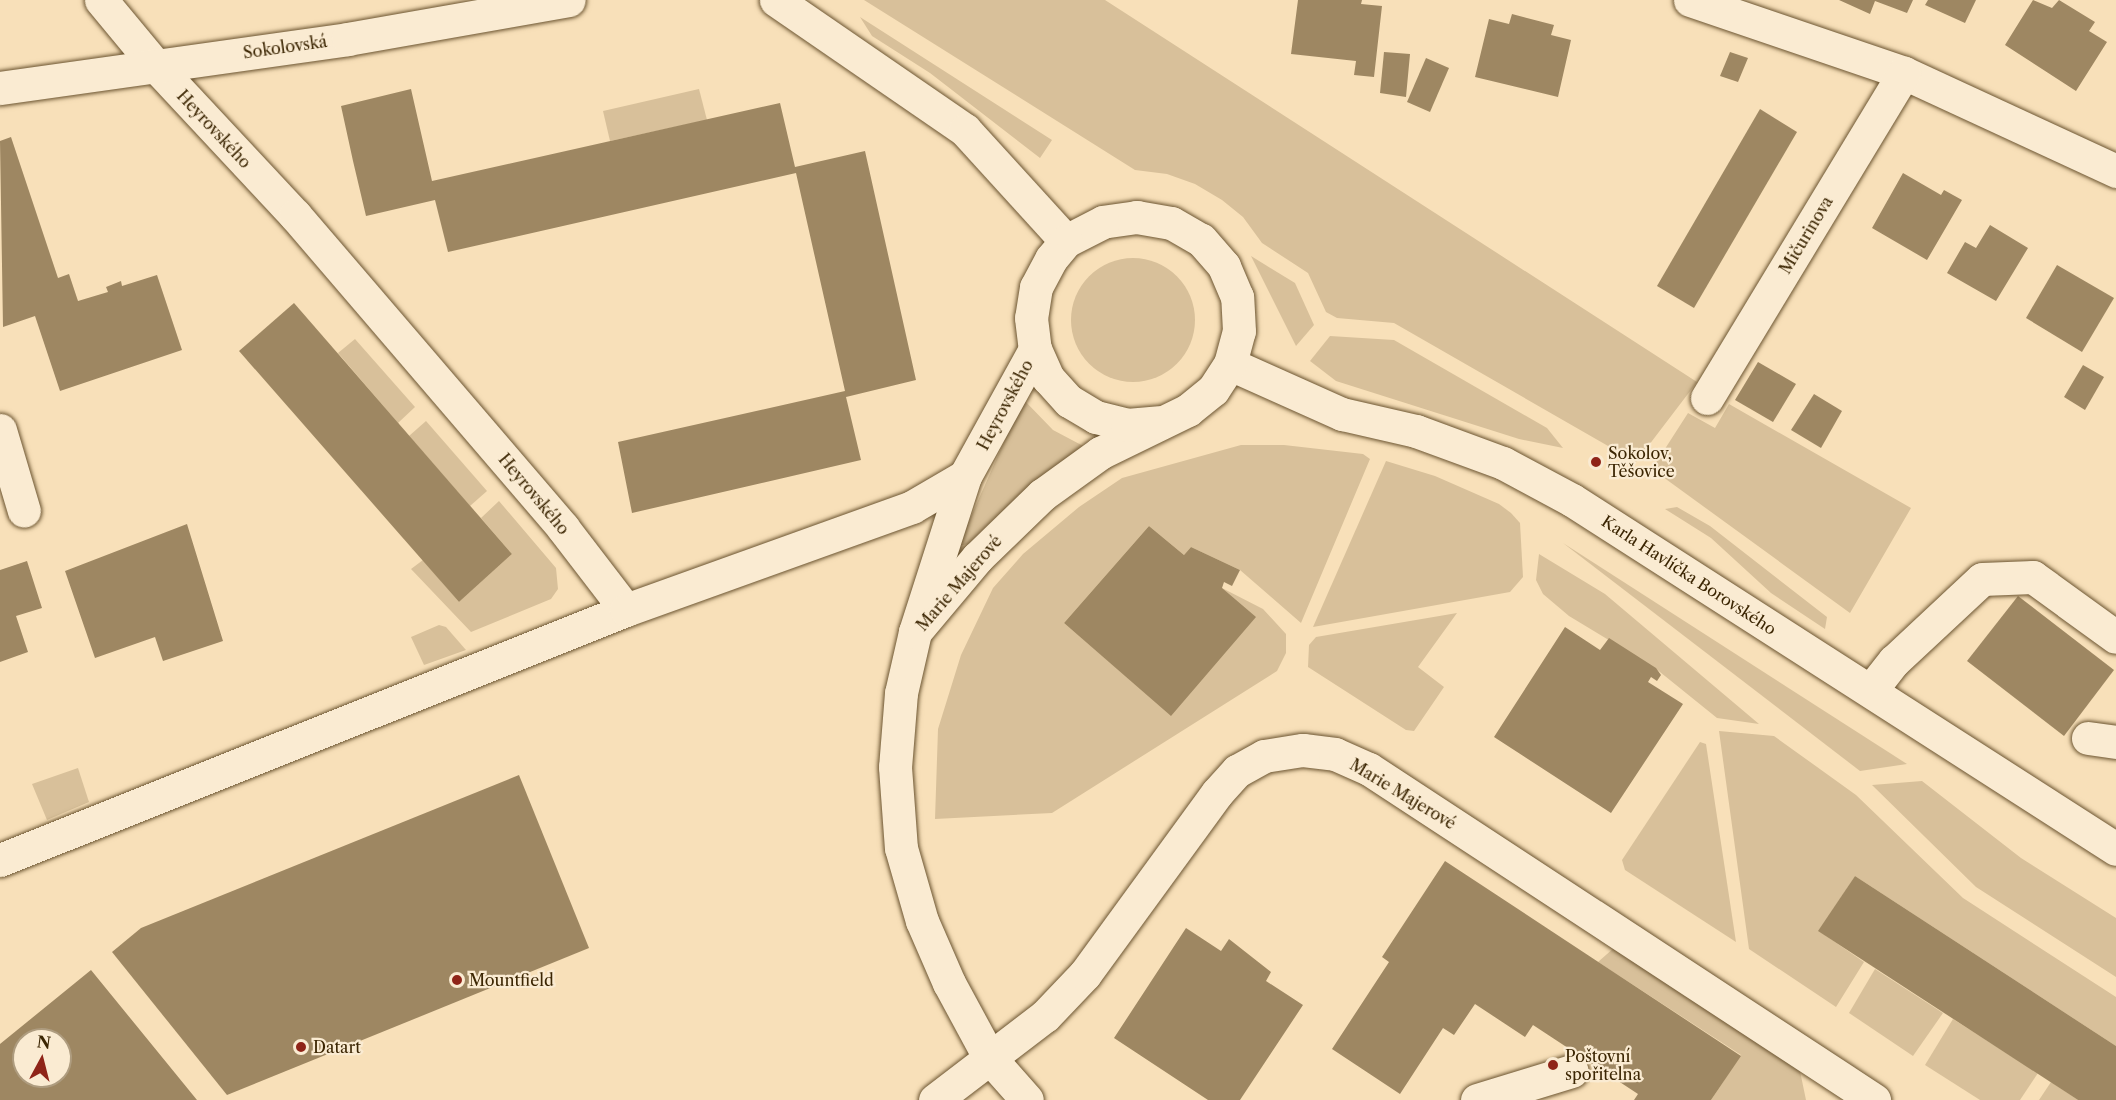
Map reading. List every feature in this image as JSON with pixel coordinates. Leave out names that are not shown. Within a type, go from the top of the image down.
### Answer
[{"type":"street","name":"Heyrovského","points":[[101,0],[154,65],[295,215],[563,528],[626,610]]},
{"type":"street","name":"Sokolovská","points":[[0,88],[348,39],[569,0]]},
{"type":"street","points":[[776,0],[965,130],[1066,241]]},
{"type":"street","points":[[1690,0],[1905,73],[2116,171]]},
{"type":"street","name":"Mičurinova","points":[[1707,398],[1905,73]]},
{"type":"street","points":[[1137,217],[1171,223],[1201,240],[1224,266],[1237,297],[1239,331],[1230,364],[1213,390],[1188,410],[1159,422],[1127,425],[1096,417],[1062,393],[1048,378],[1035,349],[1031,318],[1036,287],[1066,241],[1103,222],[1137,217]]},
{"type":"street","name":"Heyrovského","points":[[915,632],[965,476],[1035,349]]},
{"type":"street","name":"Karla Havlíčka Borovského","points":[[1230,364],[1342,414],[1416,431],[1503,463],[1572,500],[2116,849]]},
{"type":"street","name":"Marie Majerové","points":[[1027,1100],[989,1056],[922,921],[901,848],[895,767],[901,693],[915,632],[977,558],[1041,495],[1100,453],[1159,422]]},
{"type":"street","points":[[0,430],[24,511]]},
{"type":"street","points":[[0,860],[626,610],[912,507],[965,476]]},
{"type":"street","points":[[1871,690],[1894,661],[1982,579],[2033,577],[2116,637]]},
{"type":"street","name":"Marie Majerové","points":[[989,1056],[1045,1016],[1085,974],[1216,793],[1237,771],[1264,756],[1303,750],[1335,754],[1369,769],[1874,1100]]},
{"type":"street","points":[[935,1100],[989,1056]]},
{"type":"street","points":[[1477,1100],[1572,1071]]},
{"type":"shaded area","points":[[864,0],[1105,0],[1697,382],[1636,462],[1394,323],[1337,318],[1326,312],[1308,273],[1262,243],[1243,217],[1222,200],[1195,184],[1167,174],[1135,170]]},
{"type":"shaded area","points":[[860,17],[1052,140],[1040,158],[930,73],[872,36]]},
{"type":"shaded area","points":[[699,89],[707,120],[610,141],[603,111]]},
{"type":"shaded area","points":[[1251,256],[1295,283],[1314,325],[1296,346]]},
{"type":"shaded area","points":[[1133,258],[1157,263],[1177,276],[1190,296],[1195,320],[1190,344],[1177,364],[1157,377],[1133,382],[1109,377],[1089,364],[1076,344],[1071,320],[1076,296],[1089,276],[1109,263]]},
{"type":"shaded area","points":[[1330,336],[1394,340],[1547,428],[1563,448],[1519,439],[1336,381],[1310,361]]},
{"type":"shaded area","points":[[355,339],[415,407],[398,423],[338,353]]},
{"type":"shaded area","points":[[1023,399],[1053,430],[1087,448],[1033,482],[968,544],[958,546]]},
{"type":"shaded area","points":[[1729,404],[1911,508],[1850,613],[1652,469],[1688,413],[1715,428]]},
{"type":"shaded area","points":[[426,421],[487,491],[470,506],[409,436]]},
{"type":"shaded area","points":[[1241,445],[1284,445],[1363,454],[1370,459],[1301,623],[1240,570],[1191,547],[1184,555],[1149,526],[1064,623],[1171,715],[1222,588],[1263,609],[1286,634],[1286,653],[1277,671],[1052,813],[935,819],[938,729],[961,655],[993,588],[1023,554],[1079,507],[1122,478]]},
{"type":"shaded area","points":[[1386,461],[1435,476],[1499,504],[1511,513],[1520,523],[1523,577],[1510,592],[1313,627]]},
{"type":"shaded area","points":[[499,501],[556,568],[558,589],[551,599],[471,632],[411,569],[423,560],[459,602],[512,554],[481,518]]},
{"type":"shaded area","points":[[1677,507],[1710,526],[1827,617],[1825,629],[1771,593],[1711,538],[1665,509]]},
{"type":"shaded area","points":[[1563,543],[1907,764],[1860,771]]},
{"type":"shaded area","points":[[1539,554],[1605,594],[1759,724],[1717,718],[1655,668],[1569,616],[1543,594],[1536,580]]},
{"type":"shaded area","points":[[1457,613],[1418,667],[1444,687],[1414,731],[1406,730],[1308,667],[1309,645],[1316,637]]},
{"type":"shaded area","points":[[439,625],[446,627],[466,650],[424,665],[411,637]]},
{"type":"shaded area","points":[[1719,731],[1774,736],[1856,795],[1963,898],[2116,997],[2116,1046],[1855,876],[1819,931],[1864,962],[1836,1007],[1749,949]]},
{"type":"shaded area","points":[[1700,742],[1706,744],[1736,942],[1625,870],[1622,860]]},
{"type":"shaded area","points":[[78,768],[89,802],[47,820],[32,784]]},
{"type":"shaded area","points":[[1922,781],[2021,858],[2116,918],[2116,977],[1976,887],[1872,785]]},
{"type":"shaded area","points":[[1615,947],[1800,1071],[1806,1100],[1711,1100],[1741,1055],[1598,962]]},
{"type":"shaded area","points":[[1875,969],[1943,1013],[1913,1056],[1849,1013]]},
{"type":"shaded area","points":[[1953,1019],[2038,1073],[2020,1100],[1980,1100],[1925,1065]]},
{"type":"shaded area","points":[[2051,1082],[2078,1100],[2039,1100]]},
{"type":"building","points":[[1298,0],[1362,0],[1361,4],[1382,6],[1374,77],[1354,75],[1356,61],[1291,54]]},
{"type":"building","points":[[1839,0],[1913,0],[1907,13],[1875,1],[1870,14]]},
{"type":"building","points":[[1928,0],[1976,0],[1965,23],[1925,5]]},
{"type":"building","points":[[2033,0],[2052,8],[2059,0],[2095,22],[2089,31],[2107,42],[2076,91],[2005,45]]},
{"type":"building","points":[[1512,14],[1554,25],[1551,35],[1571,40],[1558,97],[1475,77],[1489,19],[1509,24]]},
{"type":"building","points":[[1384,52],[1410,54],[1406,97],[1380,93]]},
{"type":"building","points":[[1730,52],[1748,58],[1738,82],[1720,76]]},
{"type":"building","points":[[1426,58],[1449,68],[1430,112],[1407,102]]},
{"type":"building","points":[[411,89],[432,181],[780,103],[795,167],[865,151],[916,380],[846,397],[861,460],[632,513],[618,442],[845,391],[796,173],[448,252],[435,200],[366,216],[353,161],[341,106]]},
{"type":"building","points":[[1760,109],[1797,132],[1694,308],[1657,286]]},
{"type":"building","points":[[11,137],[58,278],[69,274],[78,301],[108,292],[106,287],[121,281],[122,286],[157,275],[182,350],[60,391],[35,316],[3,327],[0,141]]},
{"type":"building","points":[[1903,173],[1941,195],[1944,190],[1962,200],[1927,260],[1872,228]]},
{"type":"building","points":[[1990,225],[2028,248],[1996,301],[1947,273],[1965,242],[1976,248]]},
{"type":"building","points":[[2057,265],[2114,298],[2082,352],[2026,318]]},
{"type":"building","points":[[294,303],[512,554],[459,602],[239,351]]},
{"type":"building","points":[[1758,362],[1796,384],[1773,422],[1735,400]]},
{"type":"building","points":[[2083,365],[2104,377],[2085,410],[2064,397]]},
{"type":"building","points":[[1814,394],[1842,411],[1821,448],[1791,430]]},
{"type":"building","points":[[187,524],[223,641],[163,661],[155,637],[95,658],[65,571]]},
{"type":"building","points":[[1149,526],[1184,555],[1191,547],[1240,570],[1232,586],[1224,582],[1222,588],[1256,617],[1171,716],[1064,623]]},
{"type":"building","points":[[27,561],[42,608],[16,616],[28,652],[0,662],[0,570]]},
{"type":"building","points":[[2018,596],[2114,670],[2064,736],[1967,661]]},
{"type":"building","points":[[1565,627],[1600,650],[1609,638],[1656,668],[1661,675],[1657,681],[1651,677],[1648,682],[1683,704],[1611,813],[1494,737]]},
{"type":"building","points":[[519,775],[589,948],[227,1095],[112,952],[141,928]]},
{"type":"building","points":[[1445,861],[1741,1056],[1711,1100],[1634,1100],[1638,1094],[1533,1025],[1525,1037],[1475,1004],[1454,1035],[1443,1028],[1400,1094],[1332,1049],[1389,962],[1382,957]]},
{"type":"building","points":[[1855,876],[2116,1046],[2116,1100],[2078,1100],[1818,931]]},
{"type":"building","points":[[1186,928],[1221,951],[1229,939],[1271,972],[1266,981],[1303,1005],[1240,1100],[1208,1100],[1114,1038]]},
{"type":"building","points":[[91,970],[197,1100],[0,1100],[0,1044],[12,1034],[12,1088],[72,1088],[72,1028],[20,1028]]},
{"type":"place","name":"Sokolov, Těšovice","points":[[1596,462]]},
{"type":"place","name":"Mountfield","points":[[457,980]]},
{"type":"place","name":"Datart","points":[[301,1047]]},
{"type":"place","name":"Poštovní spořitelna","points":[[1553,1065]]}]
